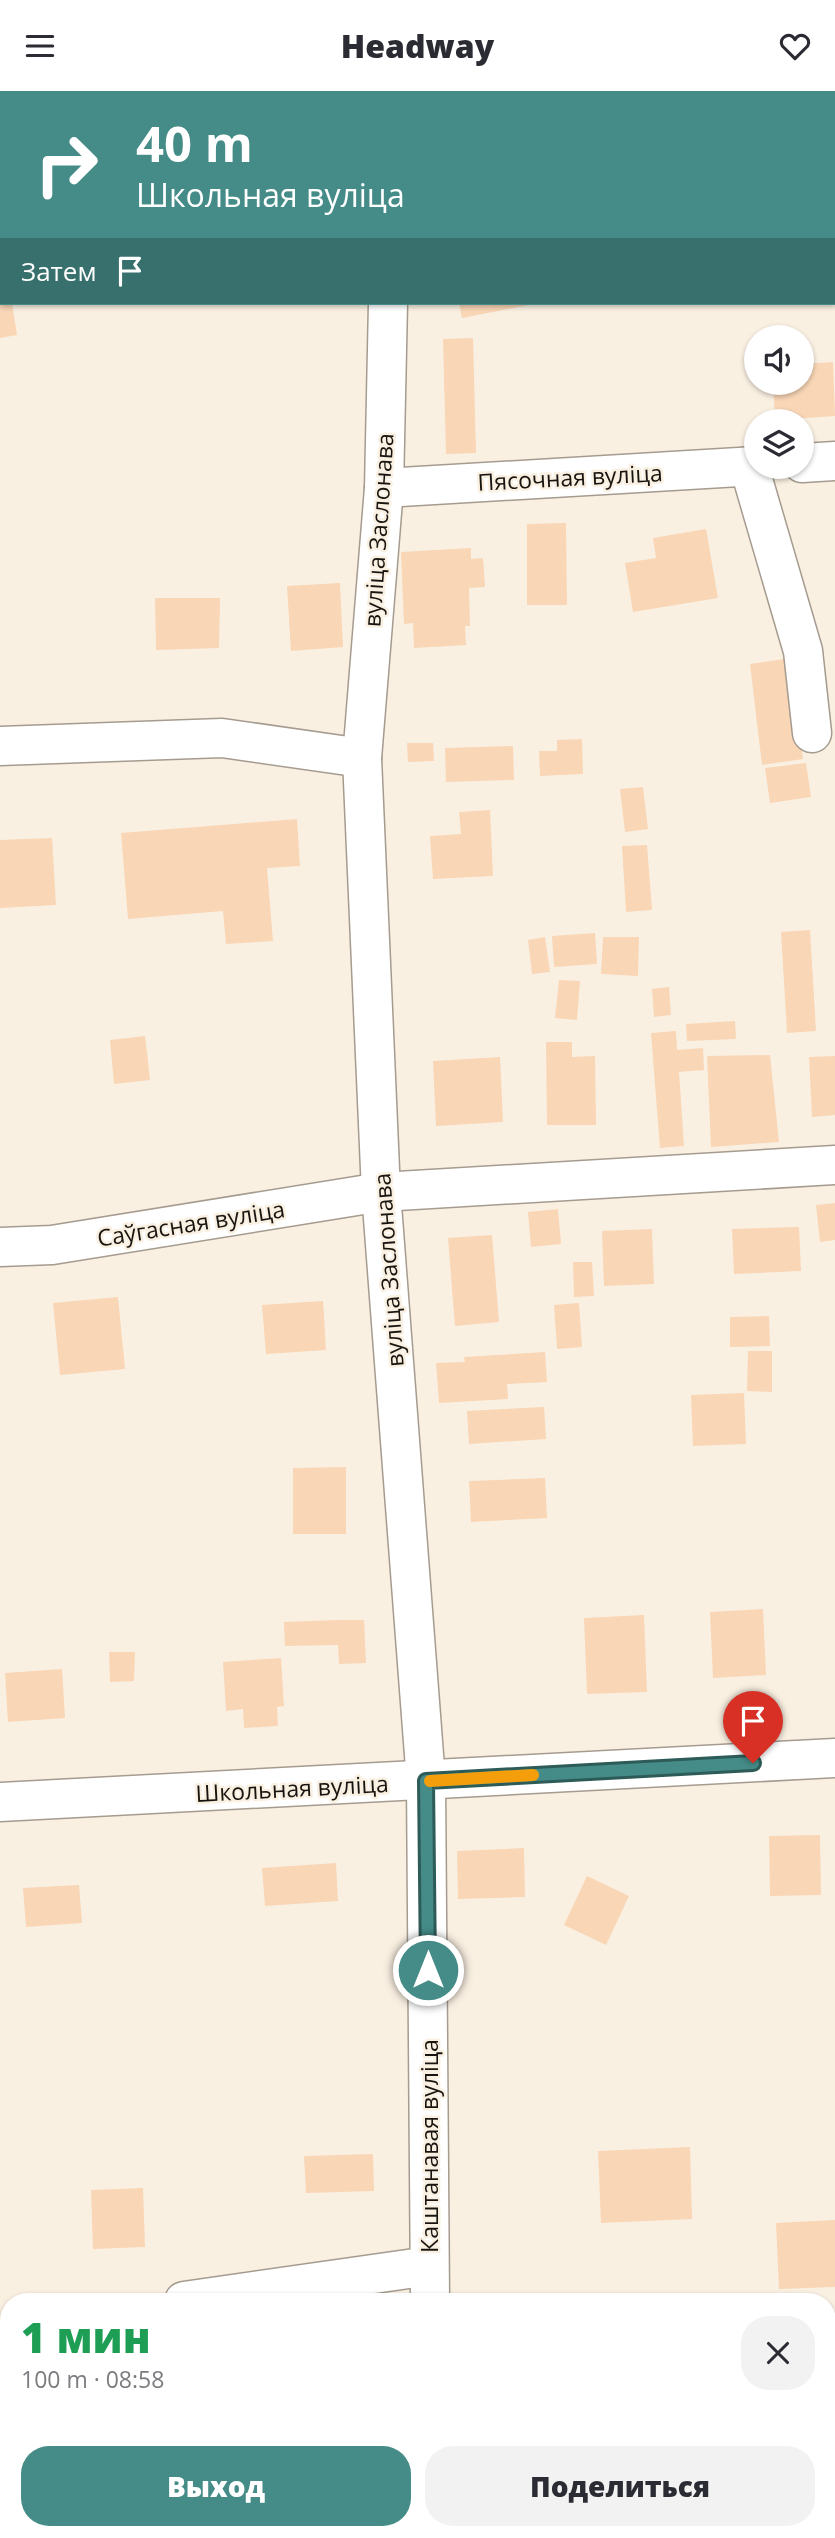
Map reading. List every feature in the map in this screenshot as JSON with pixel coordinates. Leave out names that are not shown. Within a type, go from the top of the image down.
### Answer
[{"type":"street","name":"вуліца Заслонава","points":[[388,305],[384,488],[362,758],[381,1192],[426,1781]]},
{"type":"street","points":[[814,462],[835,461]]},
{"type":"street","name":"Пясочная вуліца","points":[[384,488],[744,466]]},
{"type":"street","points":[[756,479],[803,652],[812,733]]},
{"type":"street","points":[[0,746],[222,738],[362,758]]},
{"type":"street","name":"Саўгасная вуліца","points":[[0,1247],[52,1245],[381,1192],[835,1165]]},
{"type":"street","name":"Школьная вуліца","points":[[0,1803],[835,1758]]},
{"type":"street","name":"Каштанавая вуліца","points":[[426,1781],[430,2284]]},
{"type":"street","points":[[300,2293],[430,2284]]},
{"type":"building","points":[[0,305],[12,305],[17,335],[0,338]]},
{"type":"building","points":[[459,305],[529,305],[462,318]]},
{"type":"building","points":[[473,338],[476,453],[446,454],[443,339]]},
{"type":"building","points":[[833,362],[835,416],[814,417],[814,409],[774,409],[774,395],[814,395],[814,363]]},
{"type":"building","points":[[566,523],[567,605],[527,605],[527,524]]},
{"type":"building","points":[[706,529],[718,598],[633,612],[625,563],[656,558],[653,538]]},
{"type":"building","points":[[471,548],[471,559],[483,558],[485,587],[469,588],[470,626],[465,626],[466,645],[414,648],[413,623],[404,624],[401,552]]},
{"type":"building","points":[[340,583],[343,647],[291,651],[287,586]]},
{"type":"building","points":[[155,598],[220,598],[219,648],[156,650]]},
{"type":"building","points":[[790,658],[803,759],[762,765],[750,664]]},
{"type":"building","points":[[582,739],[583,774],[540,776],[539,751],[557,751],[557,740]]},
{"type":"building","points":[[407,743],[433,743],[434,761],[408,762]]},
{"type":"building","points":[[513,746],[514,780],[446,782],[445,748]]},
{"type":"building","points":[[806,763],[811,797],[770,803],[765,768]]},
{"type":"building","points":[[643,787],[648,829],[625,832],[620,789]]},
{"type":"building","points":[[490,810],[493,876],[433,879],[430,836],[461,834],[459,812]]},
{"type":"building","points":[[297,819],[300,866],[267,868],[273,941],[226,944],[223,911],[128,919],[121,833]]},
{"type":"building","points":[[52,838],[56,905],[0,908],[0,840]]},
{"type":"building","points":[[647,845],[652,910],[626,912],[622,846]]},
{"type":"building","points":[[810,930],[816,1031],[787,1033],[781,932]]},
{"type":"building","points":[[595,933],[597,964],[554,967],[552,936]]},
{"type":"building","points":[[545,937],[550,972],[532,974],[528,940]]},
{"type":"building","points":[[603,937],[639,937],[638,976],[601,974]]},
{"type":"building","points":[[559,980],[580,981],[577,1020],[555,1018]]},
{"type":"building","points":[[669,987],[671,1015],[654,1017],[652,989]]},
{"type":"building","points":[[735,1021],[736,1039],[687,1041],[686,1024]]},
{"type":"building","points":[[676,1031],[677,1050],[703,1048],[704,1070],[679,1072],[684,1146],[660,1148],[651,1033]]},
{"type":"building","points":[[145,1036],[150,1080],[114,1084],[110,1040]]},
{"type":"building","points":[[546,1042],[572,1042],[572,1057],[595,1056],[596,1125],[547,1125]]},
{"type":"building","points":[[770,1055],[779,1142],[711,1147],[707,1056]]},
{"type":"building","points":[[835,1056],[835,1115],[812,1117],[809,1057]]},
{"type":"building","points":[[500,1057],[503,1122],[436,1126],[433,1061]]},
{"type":"building","points":[[835,1203],[835,1240],[820,1242],[816,1205]]},
{"type":"building","points":[[558,1209],[561,1244],[531,1247],[528,1212]]},
{"type":"building","points":[[799,1227],[801,1271],[734,1274],[732,1229]]},
{"type":"building","points":[[652,1229],[654,1284],[604,1286],[602,1231]]},
{"type":"building","points":[[492,1235],[499,1322],[455,1326],[448,1238]]},
{"type":"building","points":[[573,1262],[592,1262],[594,1296],[574,1297]]},
{"type":"building","points":[[118,1297],[125,1369],[60,1375],[53,1303]]},
{"type":"building","points":[[323,1301],[326,1350],[266,1354],[262,1305]]},
{"type":"building","points":[[579,1303],[582,1347],[557,1349],[554,1305]]},
{"type":"building","points":[[769,1316],[770,1346],[730,1347],[730,1317]]},
{"type":"building","points":[[748,1351],[772,1351],[772,1392],[747,1391]]},
{"type":"building","points":[[545,1352],[547,1382],[507,1384],[508,1399],[439,1403],[436,1363],[465,1362],[464,1357]]},
{"type":"building","points":[[744,1393],[746,1444],[693,1446],[691,1395]]},
{"type":"building","points":[[544,1407],[546,1439],[469,1444],[467,1411]]},
{"type":"building","points":[[346,1467],[346,1534],[293,1534],[293,1468]]},
{"type":"building","points":[[545,1478],[547,1518],[471,1522],[469,1481]]},
{"type":"building","points":[[763,1609],[766,1675],[713,1678],[710,1612]]},
{"type":"building","points":[[644,1615],[647,1692],[587,1694],[584,1618]]},
{"type":"building","points":[[364,1620],[366,1663],[339,1664],[338,1645],[285,1646],[284,1622]]},
{"type":"building","points":[[109,1652],[135,1652],[134,1681],[110,1682]]},
{"type":"building","points":[[281,1658],[284,1706],[277,1707],[278,1726],[244,1728],[243,1709],[226,1711],[223,1662]]},
{"type":"building","points":[[62,1669],[65,1718],[8,1722],[5,1673]]},
{"type":"building","points":[[820,1835],[821,1895],[770,1896],[769,1836]]},
{"type":"building","points":[[524,1848],[525,1897],[458,1899],[457,1851]]},
{"type":"building","points":[[336,1863],[338,1901],[265,1906],[262,1868]]},
{"type":"building","points":[[587,1876],[629,1896],[606,1945],[564,1925]]},
{"type":"building","points":[[79,1885],[82,1923],[26,1927],[23,1888]]},
{"type":"building","points":[[690,2147],[692,2219],[601,2223],[598,2151]]},
{"type":"building","points":[[373,2154],[374,2191],[306,2193],[304,2156]]},
{"type":"building","points":[[143,2188],[145,2247],[93,2249],[91,2190]]},
{"type":"building","points":[[835,2220],[835,2287],[779,2289],[776,2223]]},
{"type":"slow traffic","points":[[430,1781],[533,1775]]},
{"type":"route","points":[[428,1970],[426,1781],[753,1763]]}]
